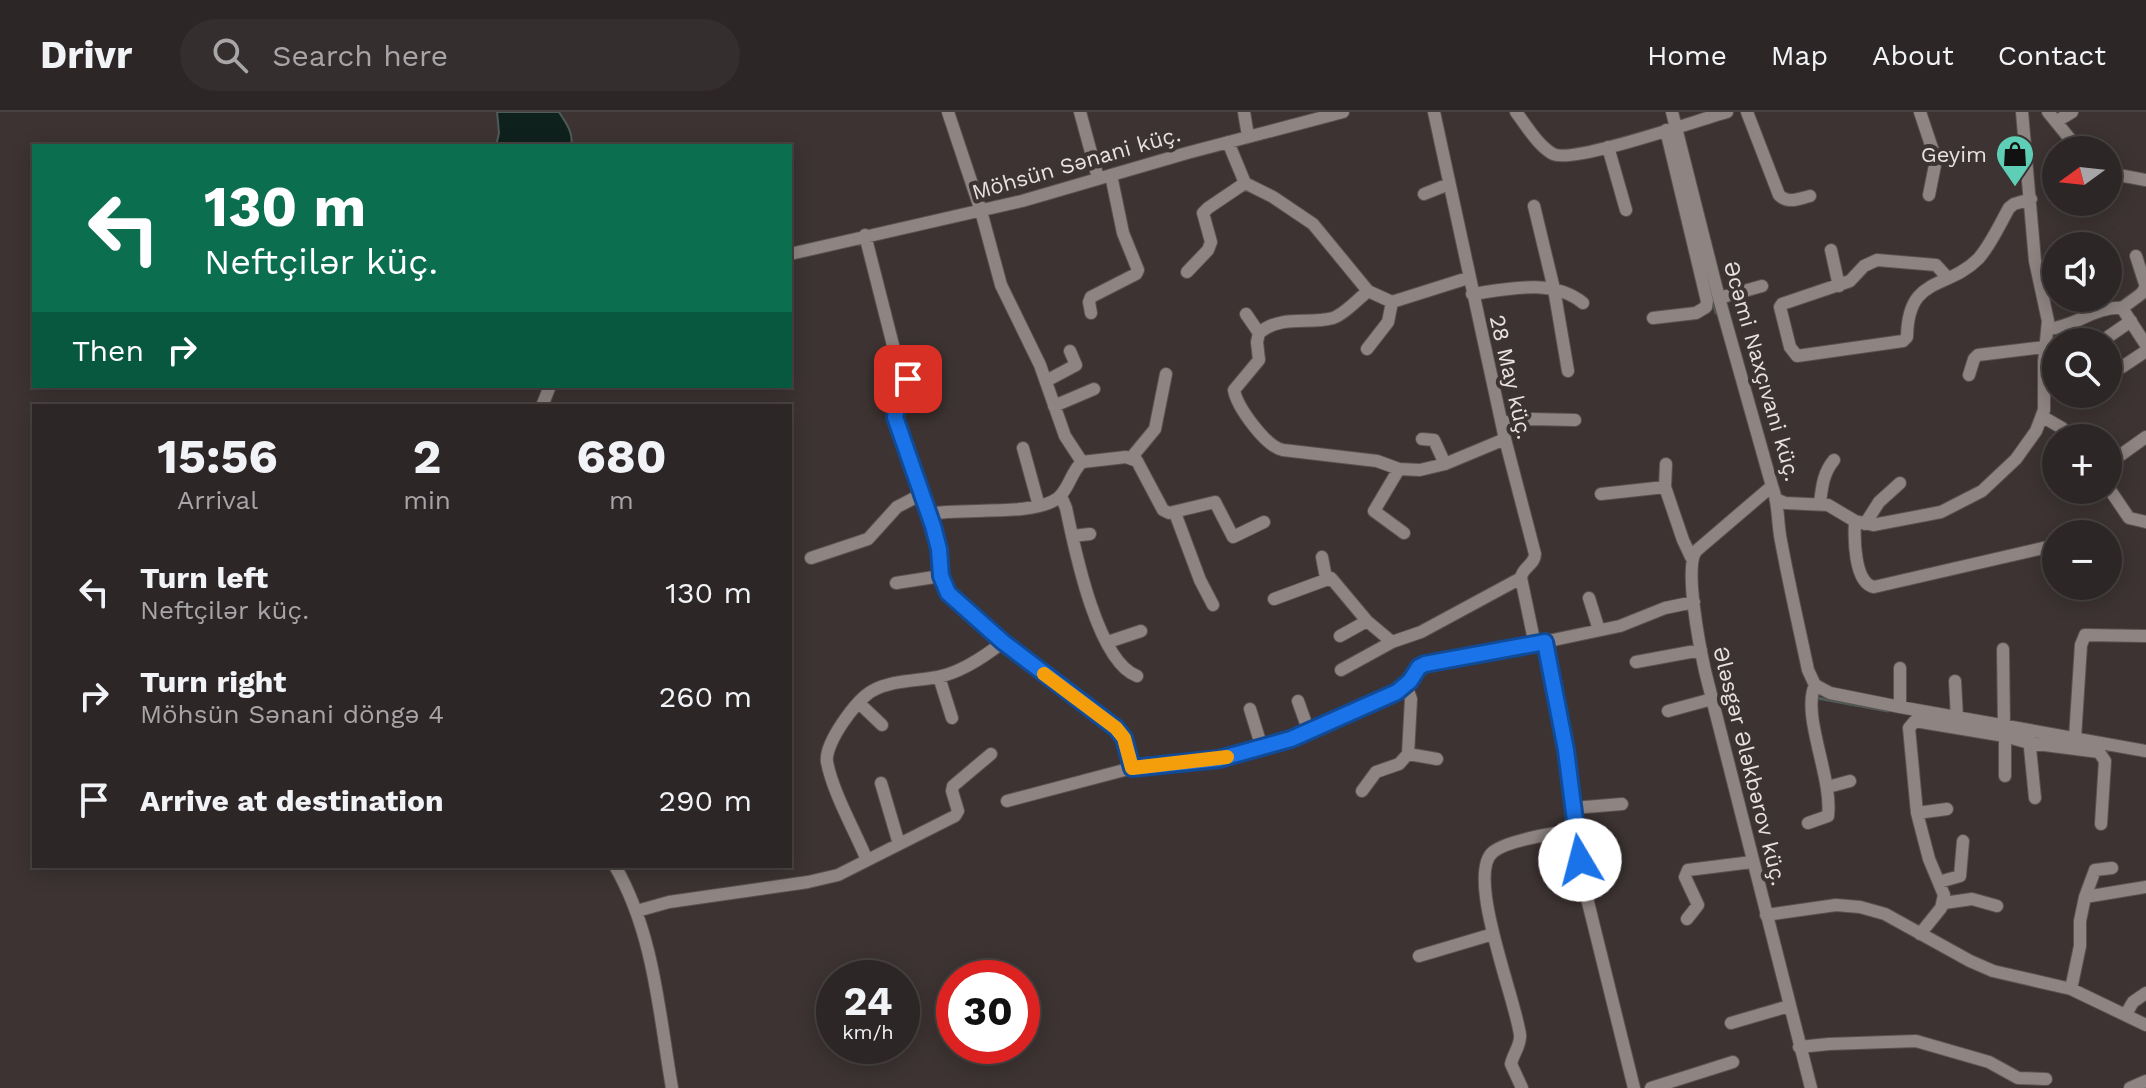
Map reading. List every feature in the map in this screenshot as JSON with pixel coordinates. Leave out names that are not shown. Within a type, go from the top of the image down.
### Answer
[{"type":"street","points":[[948,112],[981,211],[1001,285],[1046,381],[1065,436],[1082,462]]},
{"type":"street","points":[[1080,112],[1138,270],[1136,274],[1091,297],[1091,313]]},
{"type":"street","points":[[1244,112],[1248,136]]},
{"type":"street","name":"Möhsün Sənani küç.","points":[[792,253],[981,211],[1343,112]]},
{"type":"street","name":"28 May küç.","points":[[1434,112],[1468,278],[1535,554],[1534,561],[1523,571],[1521,578],[1566,750],[1585,890],[1634,1088]]},
{"type":"street","points":[[1516,112],[1545,148],[1556,155],[1574,155],[1608,147],[1727,112]]},
{"type":"street","name":"Əcəmi Naxçıvani küç.","points":[[1672,112],[1671,128],[1778,500],[1776,509],[1780,539],[1808,670],[1815,685],[1811,702],[1828,787]]},
{"type":"street","points":[[1747,112],[1779,195],[1793,201],[1810,196]]},
{"type":"street","points":[[1920,112],[1936,160],[1929,195]]},
{"type":"street","points":[[2022,112],[2033,246],[2042,272]]},
{"type":"street","points":[[2068,136],[2053,117],[2072,112]]},
{"type":"street","points":[[1653,318],[1696,313],[1706,307],[1707,301],[1671,128]]},
{"type":"street","points":[[1228,142],[1245,183],[1273,197],[1313,224],[1368,291],[1392,302],[1468,278]]},
{"type":"street","points":[[1608,147],[1626,210]]},
{"type":"street","points":[[2122,176],[2146,180]]},
{"type":"street","points":[[1187,272],[1208,250],[1211,242],[1203,213],[1245,183]]},
{"type":"street","points":[[1424,194],[1449,184]]},
{"type":"street","points":[[1947,277],[1939,267],[1930,263],[1877,260],[1839,286],[1782,304],[1780,307],[1793,354],[1797,356],[1903,341],[1907,337],[1907,315],[1911,305],[1931,286],[1947,277],[1978,259],[2009,208],[2031,199]]},
{"type":"street","points":[[1534,206],[1554,289],[1568,371]]},
{"type":"street","points":[[865,235],[894,349],[908,379],[907,392],[898,405],[895,417],[929,514],[939,549],[941,576],[948,593],[1003,642],[1116,728],[1124,738],[1132,768]]},
{"type":"street","points":[[1831,250],[1839,286]]},
{"type":"street","points":[[2122,367],[2146,348],[2122,308],[2146,287],[2136,256]]},
{"type":"street","points":[[1719,298],[1762,286]]},
{"type":"street","points":[[1472,294],[1528,287],[1554,289],[1583,303]]},
{"type":"street","points":[[1368,291],[1337,316],[1295,320],[1270,326],[1259,333],[1259,360],[1234,390],[1237,402],[1270,445],[1283,450],[1377,461],[1399,469],[1420,470],[1445,464],[1505,439]]},
{"type":"street","points":[[1367,349],[1388,322],[1392,302]]},
{"type":"street","points":[[2053,328],[2075,324],[2099,312]]},
{"type":"street","points":[[1246,314],[1259,333]]},
{"type":"street","points":[[2121,328],[2131,321]]},
{"type":"street","points":[[1969,375],[1974,359],[1985,352],[2042,347]]},
{"type":"street","points":[[1046,381],[1076,365],[1070,351]]},
{"type":"street","points":[[1082,462],[1131,458],[1155,429],[1166,374]]},
{"type":"street","points":[[1054,406],[1094,389]]},
{"type":"street","points":[[1778,500],[1828,505],[1860,523],[1878,525],[1923,517],[1955,507],[1973,497],[2016,459],[2043,417],[2043,408]]},
{"type":"street","points":[[2043,417],[2055,424]]},
{"type":"street","points":[[1502,423],[1531,419],[1575,420]]},
{"type":"street","points":[[2122,454],[2146,437]]},
{"type":"street","points":[[1422,439],[1434,440],[1445,464]]},
{"type":"street","points":[[1023,448],[1039,506]]},
{"type":"street","points":[[1131,458],[1142,470],[1163,510],[1175,513],[1215,502],[1233,537],[1264,522]]},
{"type":"street","points":[[1820,503],[1824,477],[1834,460]]},
{"type":"street","points":[[929,514],[945,510],[1039,506],[1061,496],[1082,462]]},
{"type":"street","points":[[1601,494],[1665,487],[1666,464]]},
{"type":"street","points":[[1399,469],[1374,511],[1404,533]]},
{"type":"street","points":[[1900,483],[1860,523],[1855,551],[1863,580],[1868,586],[2042,548]]},
{"type":"street","points":[[1691,557],[1759,494],[1772,486]]},
{"type":"street","name":"Ələsgər Ələkbərov küç.","points":[[1665,487],[1691,557],[1701,650],[1712,699],[1811,1088]]},
{"type":"street","points":[[811,558],[868,539],[897,507],[922,494]]},
{"type":"street","points":[[1061,496],[1089,603],[1126,671],[1137,676]]},
{"type":"street","points":[[2120,504],[2129,518],[2146,522]]},
{"type":"street","points":[[1175,513],[1200,580],[1213,605]]},
{"type":"street","points":[[1072,536],[1090,534]]},
{"type":"street","points":[[1322,557],[1326,578]]},
{"type":"street","points":[[896,583],[941,576]]},
{"type":"street","points":[[1274,599],[1331,578],[1367,621],[1392,642]]},
{"type":"street","points":[[1341,670],[1392,642],[1421,632],[1521,578]]},
{"type":"street","points":[[1589,598],[1599,630]]},
{"type":"street","points":[[1007,801],[1132,768],[1219,759],[1262,748],[1309,732],[1386,698],[1406,685],[1419,667],[1425,664],[1540,644],[1634,622],[1677,604],[1694,602]]},
{"type":"street","points":[[1340,636],[1367,621]]},
{"type":"street","points":[[1108,642],[1141,631]]},
{"type":"street","points":[[2075,738],[2081,645],[2085,635],[2146,636]]},
{"type":"street","points":[[867,860],[827,762],[830,743],[870,692],[888,685],[939,677],[977,661],[1003,642]]},
{"type":"street","points":[[2003,649],[2005,776]]},
{"type":"street","points":[[1636,662],[1701,650]]},
{"type":"street","points":[[1900,668],[1900,707]]},
{"type":"street","points":[[939,677],[952,718]]},
{"type":"street","points":[[1955,681],[1957,718]]},
{"type":"street","points":[[1362,791],[1376,772],[1399,764],[1408,754],[1411,699],[1406,685]]},
{"type":"street","points":[[1815,685],[1830,693],[1957,718],[2090,750],[2103,756],[2101,824]]},
{"type":"street","points":[[1668,711],[1712,699]]},
{"type":"street","points":[[1298,701],[1309,732]]},
{"type":"street","points":[[859,703],[882,725]]},
{"type":"street","points":[[1250,709],[1262,748]]},
{"type":"street","points":[[1944,903],[1917,813],[1909,728],[1920,721],[2004,731]]},
{"type":"street","points":[[2029,737],[2075,738],[2146,751]]},
{"type":"street","points":[[2029,737],[2035,798]]},
{"type":"street","points":[[637,911],[669,902],[824,879],[867,860],[955,816],[958,811],[953,786],[991,754]]},
{"type":"street","points":[[1408,754],[1437,759]]},
{"type":"street","points":[[1808,823],[1828,816],[1828,787],[1850,781]]},
{"type":"street","points":[[881,783],[899,844]]},
{"type":"street","points":[[1573,808],[1622,804]]},
{"type":"street","points":[[1917,813],[1947,809]]},
{"type":"street","points":[[1522,1088],[1511,1064],[1520,1036],[1493,934],[1482,874],[1484,862],[1494,851],[1540,836],[1575,830]]},
{"type":"street","points":[[1939,882],[1960,876],[1963,841]]},
{"type":"street","points":[[1687,919],[1698,905],[1685,877],[1688,870],[1752,862]]},
{"type":"street","points":[[616,868],[637,911],[648,946],[672,1088]]},
{"type":"street","points":[[2071,989],[2080,946],[2080,921],[2085,897],[2095,870],[2112,868]]},
{"type":"street","points":[[2085,897],[2146,887]]},
{"type":"street","points":[[1920,934],[1944,903],[1972,899],[1997,906]]},
{"type":"street","points":[[1766,915],[1815,906],[1860,907],[1885,914],[1993,971],[2071,989],[2146,1025]]},
{"type":"street","points":[[1419,956],[1493,934]]},
{"type":"street","points":[[2126,1014],[2133,1002],[2146,993]]},
{"type":"street","points":[[1731,1023],[1789,1006]]},
{"type":"street","points":[[1799,1047],[1916,1041],[1989,1062],[2018,1078],[2046,1079]]},
{"type":"street","points":[[1651,1088],[1679,1084],[1733,1062]]},
{"type":"street","points":[[2130,1088],[2146,1081]]},
{"type":"water","points":[[497,112],[559,112],[572,141],[571,144],[496,144]]},
{"type":"waterway","points":[[1712,298],[1716,313]]},
{"type":"waterway","points":[[1817,698],[1888,711]]},
{"type":"slow traffic","points":[[1044,674],[1116,728],[1124,738],[1132,768],[1227,757]]},
{"type":"place","name":"Geyim","points":[[2015,188]]},
{"type":"route","points":[[908,379],[907,392],[898,405],[895,417],[933,526],[944,587],[1003,642],[1116,728],[1124,738],[1132,768],[1219,759],[1262,748],[1309,732],[1386,698],[1406,685],[1419,667],[1425,664],[1545,642],[1560,711],[1580,860]]}]
